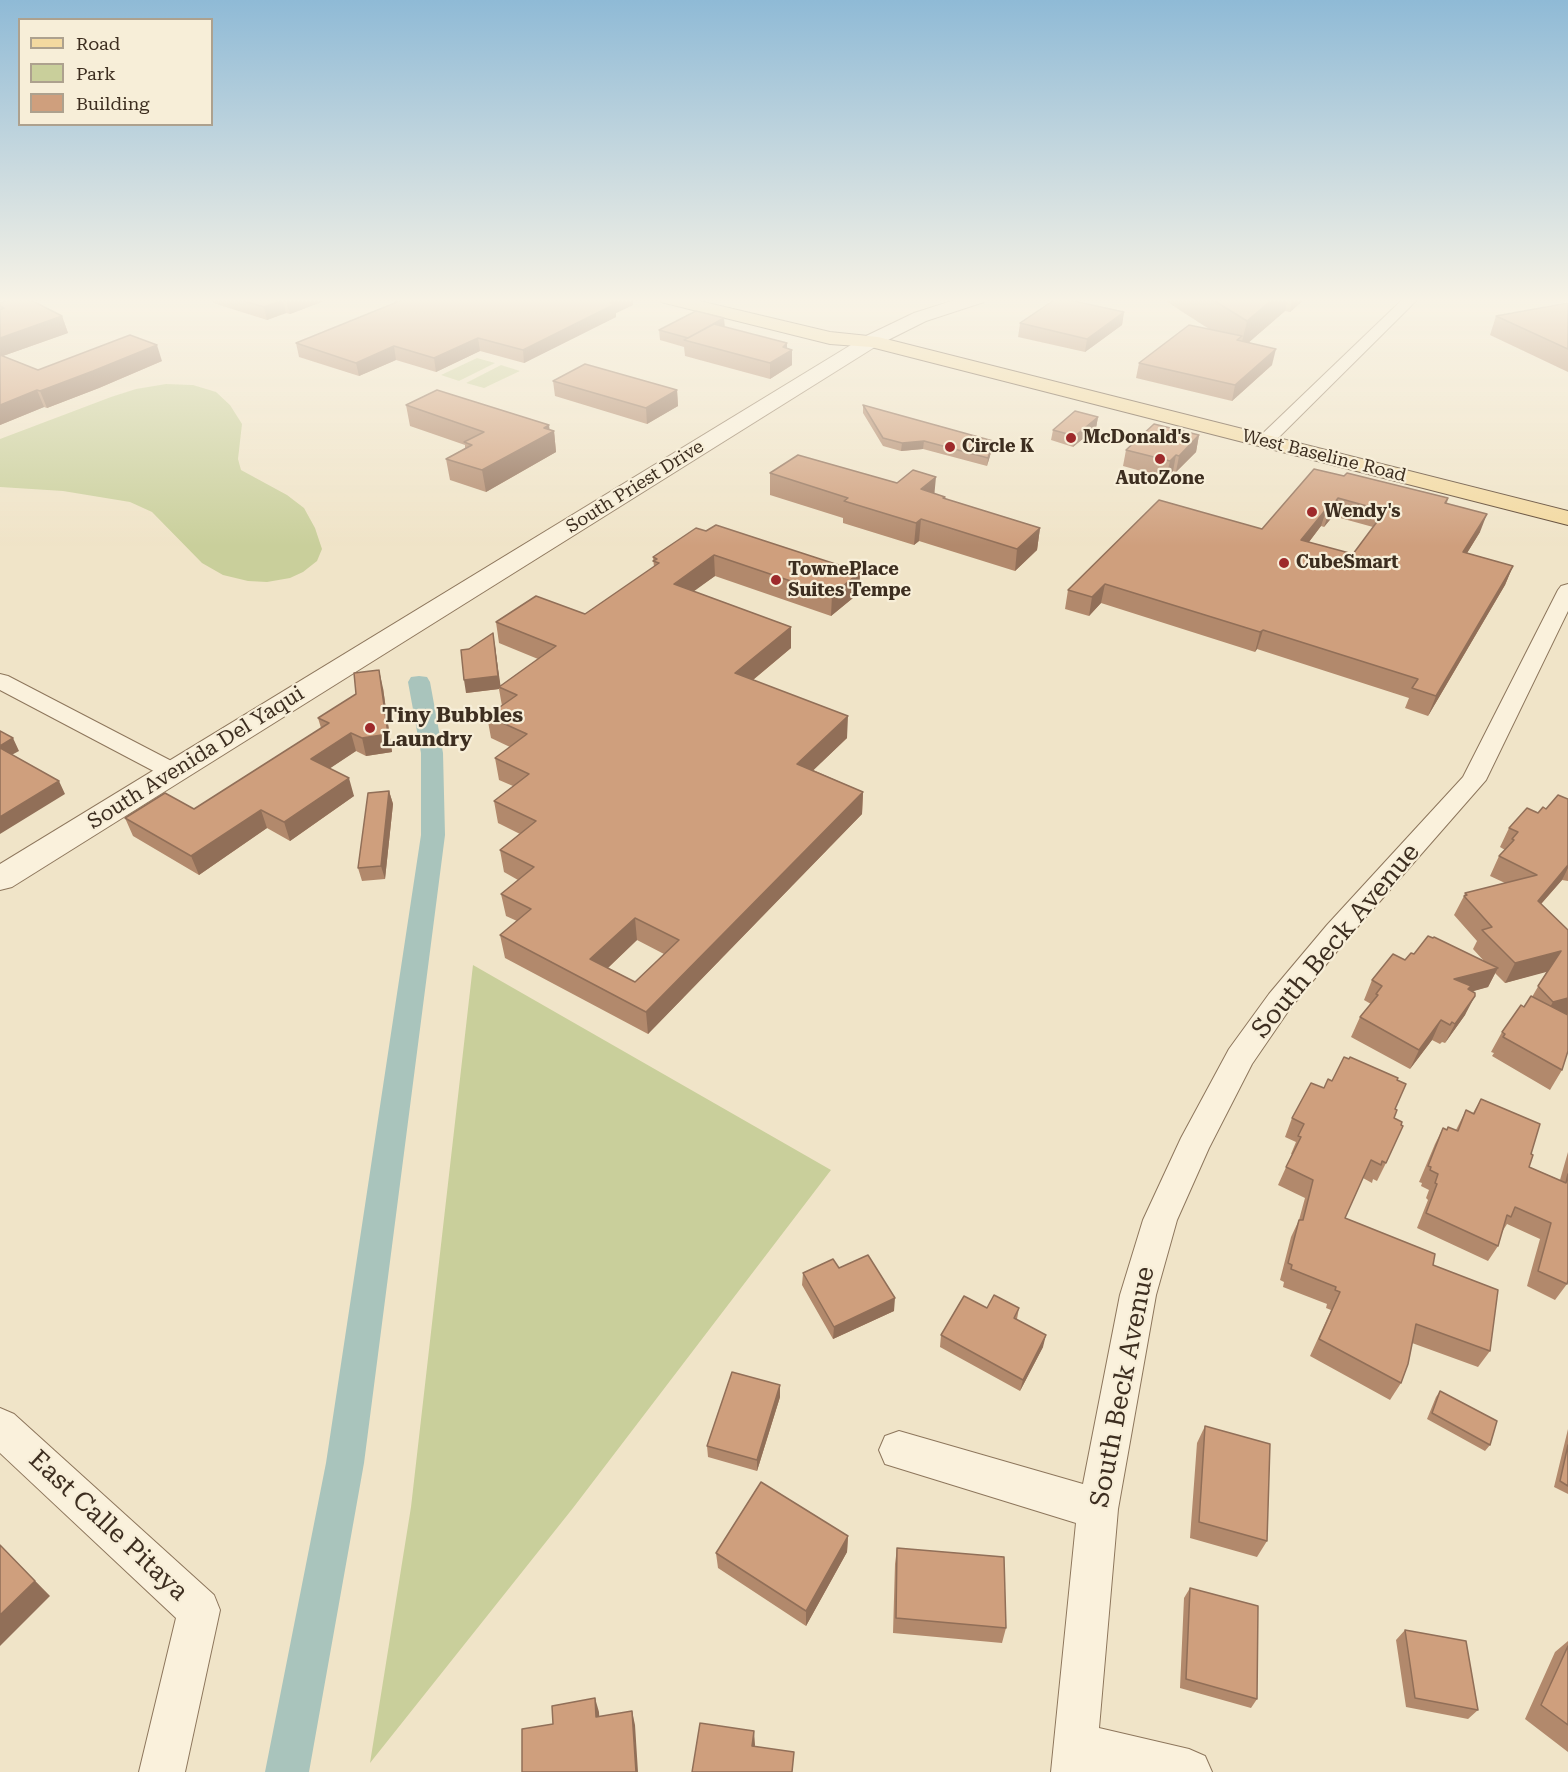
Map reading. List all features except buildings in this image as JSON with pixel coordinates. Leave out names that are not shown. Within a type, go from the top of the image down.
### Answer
[{"type":"main road","name":"West Baseline Road","points":[[1027,381],[1568,518]]},
{"type":"street","name":"South Priest Drive","points":[[392,638],[807,381]]},
{"type":"street","points":[[1265,441],[1327,381]]},
{"type":"street","name":"South Beck Avenue","points":[[1075,1759],[1098,1509],[1138,1295],[1160,1220],[1193,1147],[1240,1057],[1279,1002],[1337,932],[1474,780],[1568,590]]},
{"type":"street","name":"South Avenida Del Yaqui","points":[[0,879],[392,638]]},
{"type":"street","points":[[2,684],[174,772]]},
{"type":"street","name":"East Calle Pitaya","points":[[0,1427],[199,1610],[162,1772]]},
{"type":"street","points":[[898,1450],[1098,1509]]},
{"type":"street","points":[[1075,1759],[1189,1772]]},
{"type":"green space","points":[[470,381],[499,381],[484,388],[466,383]]},
{"type":"green space","points":[[166,384],[193,385],[216,392],[230,405],[242,424],[238,459],[241,470],[287,495],[304,508],[315,528],[322,549],[317,561],[303,572],[290,578],[267,582],[248,581],[223,575],[202,563],[152,512],[130,502],[63,491],[0,487],[0,439],[111,397],[136,389]]},
{"type":"green space","points":[[473,965],[831,1170],[573,1508],[370,1763],[411,1507]]},
{"type":"waterway","points":[[287,1772],[345,1463],[433,835],[432,753],[419,682]]},
{"type":"place","name":"McDonald's","points":[[1071,438]]},
{"type":"place","name":"Circle K","points":[[950,447]]},
{"type":"place","name":"AutoZone","points":[[1160,459]]},
{"type":"place","name":"Wendy's","points":[[1312,512]]},
{"type":"place","name":"CubeSmart","points":[[1284,563]]},
{"type":"place","name":"TownePlace Suites Tempe","points":[[776,580]]},
{"type":"place","name":"Tiny Bubbles Laundry","points":[[370,728]]}]
